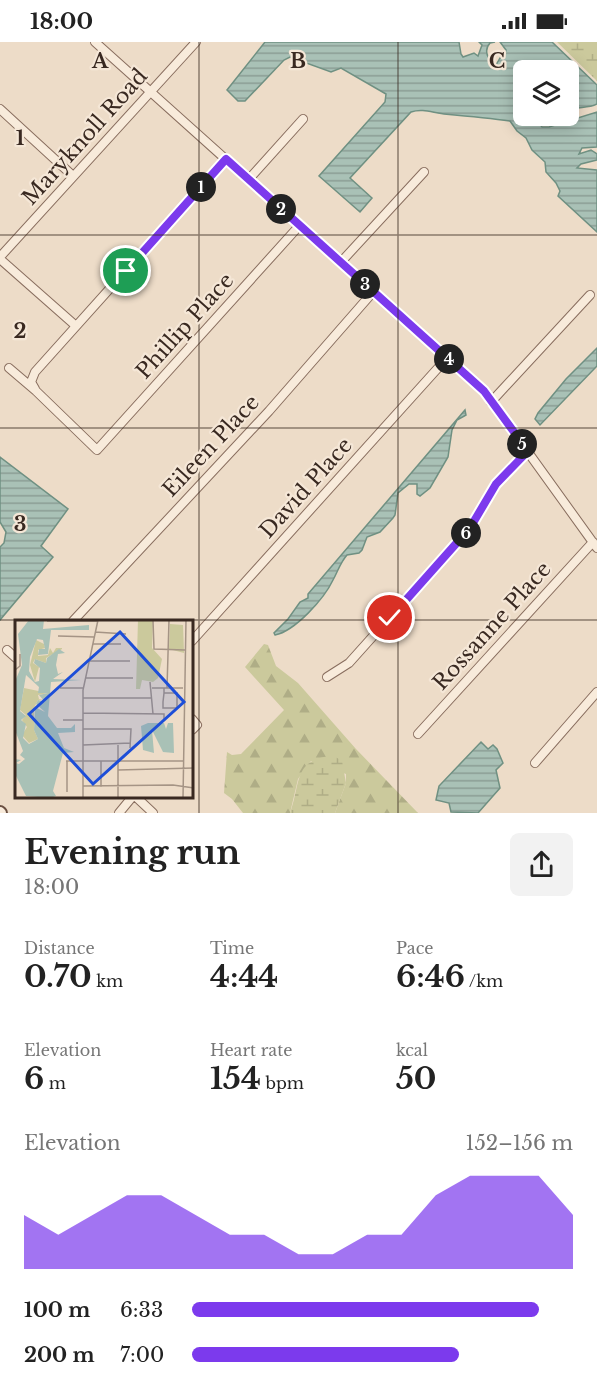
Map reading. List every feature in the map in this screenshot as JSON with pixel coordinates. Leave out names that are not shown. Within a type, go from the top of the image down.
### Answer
[{"type":"street","points":[[95,42],[484,391],[595,545]]},
{"type":"street","name":"Maryknoll Road","points":[[0,258],[196,42]]},
{"type":"street","points":[[0,108],[73,176]]},
{"type":"street","points":[[249,179],[303,119]]},
{"type":"street","points":[[36,391],[31,382],[35,372],[226,159]]},
{"type":"street","points":[[341,262],[424,172]]},
{"type":"street","name":"Phillip Place","points":[[36,391],[97,450],[300,226]]},
{"type":"street","points":[[0,258],[76,326]]},
{"type":"street","name":"Eileen Place","points":[[76,620],[269,411],[373,292]]},
{"type":"street","points":[[491,402],[590,295]]},
{"type":"street","name":"David Place","points":[[194,639],[447,358]]},
{"type":"street","points":[[9,368],[36,391]]},
{"type":"street","points":[[327,677],[349,663],[470,528],[496,484],[528,451]]},
{"type":"street","name":"Rossanne Place","points":[[418,734],[595,545]]},
{"type":"street","points":[[7,650],[15,657]]},
{"type":"street","points":[[535,763],[597,692]]},
{"type":"street","points":[[119,813],[132,798]]},
{"type":"street","points":[[136,798],[153,813]]},
{"type":"green space","points":[[557,42],[597,42],[597,81],[579,63],[579,60],[575,60]]},
{"type":"green space","points":[[264,644],[268,645],[276,666],[298,683],[356,749],[418,813],[335,813],[346,783],[346,774],[311,761],[298,779],[290,813],[243,813],[224,793],[227,752],[232,755],[241,754],[284,710],[245,667]]},
{"type":"green space","points":[[334,756],[342,761],[346,783],[335,813],[290,813],[298,782],[305,767],[321,758]]},
{"type":"shaded area","points":[[265,42],[459,42],[463,57],[474,53],[478,56],[482,45],[479,42],[495,42],[490,43],[487,52],[491,61],[496,65],[500,58],[504,58],[506,50],[500,42],[552,42],[571,60],[513,60],[513,125],[510,121],[424,111],[411,112],[350,178],[372,198],[360,212],[319,176],[385,102],[386,94],[341,68],[331,72],[290,57],[284,60],[245,101],[238,101],[227,90]]},
{"type":"shaded area","points":[[579,68],[597,85],[597,104],[579,108]]},
{"type":"shaded area","points":[[597,112],[597,147],[582,148],[579,154],[591,150],[597,154],[597,160],[581,164],[577,168],[597,170],[597,232],[558,196],[560,191],[546,172],[545,162],[532,150],[526,138],[514,126],[579,126],[579,118]]},
{"type":"shaded area","points":[[597,348],[597,366],[540,425],[535,419],[538,413],[566,379]]},
{"type":"shaded area","points":[[465,410],[466,415],[457,420],[452,430],[448,457],[430,488],[420,496],[417,494],[417,484],[409,484],[398,493],[393,518],[380,532],[367,537],[359,553],[347,555],[329,588],[300,621],[275,635],[274,633],[300,602],[308,598],[308,594]]},
{"type":"shaded area","points":[[0,457],[68,509],[41,546],[53,557],[0,620],[0,547],[4,543],[6,532],[0,522]]},
{"type":"shaded area","points":[[481,742],[488,749],[493,745],[503,763],[496,770],[500,788],[478,813],[451,812],[449,803],[436,800],[439,786]]},
{"type":"route","points":[[126,271],[226,159],[484,391],[528,451],[496,484],[470,528],[390,618]]}]
